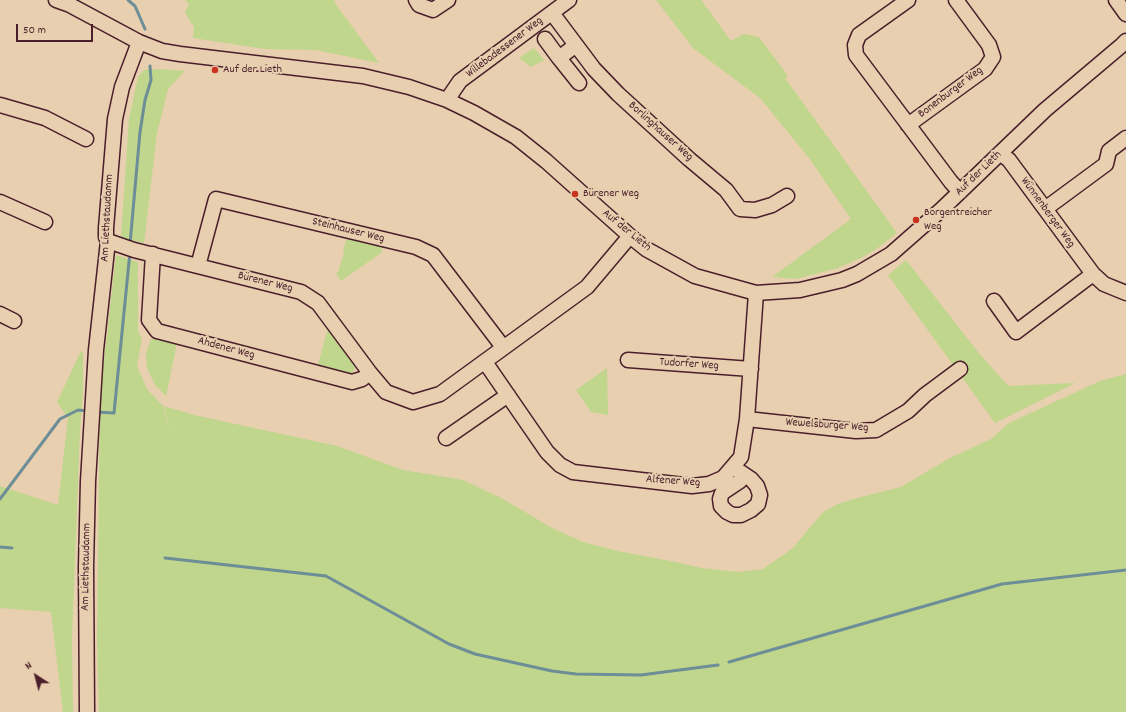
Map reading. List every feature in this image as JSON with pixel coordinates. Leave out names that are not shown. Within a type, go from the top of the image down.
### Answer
[{"type":"street","name":"Auf der Lieth","points":[[56,0],[70,5],[139,42],[162,51],[363,76],[409,87],[447,100],[474,113],[516,137],[546,161],[646,249],[695,276],[756,293],[800,290],[842,280],[857,274],[891,254],[923,227],[1064,93],[1122,45],[1126,40]]},
{"type":"street","points":[[416,0],[419,5],[433,10],[448,0]]},
{"type":"street","name":"Willebadessener Weg","points":[[447,100],[460,81],[569,0]]},
{"type":"street","name":"Bonenburger Weg","points":[[908,0],[859,35],[855,45],[856,55],[960,192]]},
{"type":"street","name":"Bonenburger Weg","points":[[908,125],[985,69],[993,57],[989,45],[956,0]]},
{"type":"street","points":[[1116,0],[1126,14]]},
{"type":"street","name":"Borlinghauser Weg","points":[[552,13],[594,69],[618,94],[689,159],[726,190],[740,209],[755,210],[772,205],[787,196]]},
{"type":"street","points":[[545,39],[579,83]]},
{"type":"street","name":"Am Liethstaudamm","points":[[87,712],[86,567],[96,350],[108,241],[106,237],[106,228],[115,120],[122,88],[139,42]]},
{"type":"street","points":[[559,58],[576,45]]},
{"type":"street","points":[[0,105],[45,118],[86,138]]},
{"type":"street","points":[[1045,209],[1106,164],[1109,151],[1124,144]]},
{"type":"street","name":"Wünnenberger Weg","points":[[1000,153],[1009,160],[1093,274],[1104,284],[1126,294]]},
{"type":"street","name":"Steinhauser Weg","points":[[198,266],[216,199],[416,247],[433,255],[503,347]]},
{"type":"street","points":[[0,202],[45,222]]},
{"type":"street","name":"Bürener Weg","points":[[108,241],[301,292],[318,303],[386,392],[413,402],[440,394],[587,287],[630,236]]},
{"type":"street","name":"Ahdener Weg","points":[[153,254],[149,320],[157,331],[352,382],[362,379],[370,373]]},
{"type":"street","points":[[994,301],[1016,332],[1093,274]]},
{"type":"street","name":"Alfener Weg","points":[[485,362],[547,452],[560,465],[573,472],[692,486],[709,484],[723,478],[741,457],[747,419],[756,293]]},
{"type":"street","points":[[0,314],[14,321]]},
{"type":"street","name":"Tudorfer Weg","points":[[628,360],[751,369]]},
{"type":"street","name":"Wewelsburger Weg","points":[[747,419],[856,431],[876,430],[908,411],[925,395],[960,369]]},
{"type":"street","points":[[446,438],[508,395]]},
{"type":"street","points":[[733,467],[752,479],[757,486],[760,495],[758,504],[751,510],[742,515],[733,515],[721,506],[720,499],[722,493],[740,481]]},
{"type":"green space","points":[[185,0],[336,0],[334,2],[379,63],[316,50],[265,49],[193,38],[194,27],[185,13],[189,4]]},
{"type":"green space","points":[[656,0],[701,0],[731,41],[744,34],[759,37],[788,76],[785,78],[897,233],[879,247],[861,258],[838,268],[796,279],[772,277],[851,219],[809,158],[760,98],[693,48]]},
{"type":"green space","points":[[534,48],[544,60],[531,67],[519,58]]},
{"type":"green space","points":[[158,69],[185,71],[168,89],[157,133],[144,243],[121,238],[129,119],[138,77],[144,70]]},
{"type":"green space","points":[[347,236],[383,245],[381,253],[341,281],[336,273],[339,271]]},
{"type":"green space","points":[[116,255],[138,262],[138,332],[142,338],[137,366],[147,389],[163,406],[171,437],[164,406],[194,415],[337,446],[403,470],[463,480],[503,499],[552,528],[583,542],[618,551],[701,568],[739,572],[763,569],[793,548],[823,512],[838,504],[901,487],[948,459],[991,439],[1009,423],[1100,381],[1126,374],[1126,712],[99,712],[97,640],[100,396]]},
{"type":"green space","points":[[906,260],[978,352],[1008,386],[1075,383],[995,423],[888,275]]},
{"type":"green space","points":[[330,329],[356,366],[350,377],[317,368],[327,332]]},
{"type":"green space","points":[[153,335],[177,343],[166,396],[155,385],[147,368],[146,352]]},
{"type":"green space","points":[[81,351],[83,352],[83,392],[80,429],[72,637],[73,712],[63,712],[51,612],[0,608],[0,486],[58,505],[68,418],[57,402]]},
{"type":"green space","points":[[607,368],[608,415],[591,412],[576,390]]},
{"type":"waterway","points":[[128,0],[135,6],[145,29]]},
{"type":"waterway","points":[[130,244],[140,132],[145,100],[151,80],[150,66]]},
{"type":"waterway","points":[[96,412],[114,413],[130,252]]},
{"type":"waterway","points":[[0,499],[60,419],[78,410],[88,411]]},
{"type":"waterway","points":[[0,547],[12,548]]},
{"type":"waterway","points":[[165,558],[326,576],[449,644],[475,654],[552,671],[576,674],[641,675],[718,665]]},
{"type":"waterway","points":[[729,662],[1002,584],[1126,570]]},
{"type":"place","name":"Auf der Lieth","points":[[215,70]]},
{"type":"place","name":"Bürener Weg","points":[[575,194]]},
{"type":"place","name":"Borgentreicher Weg","points":[[916,220]]}]
